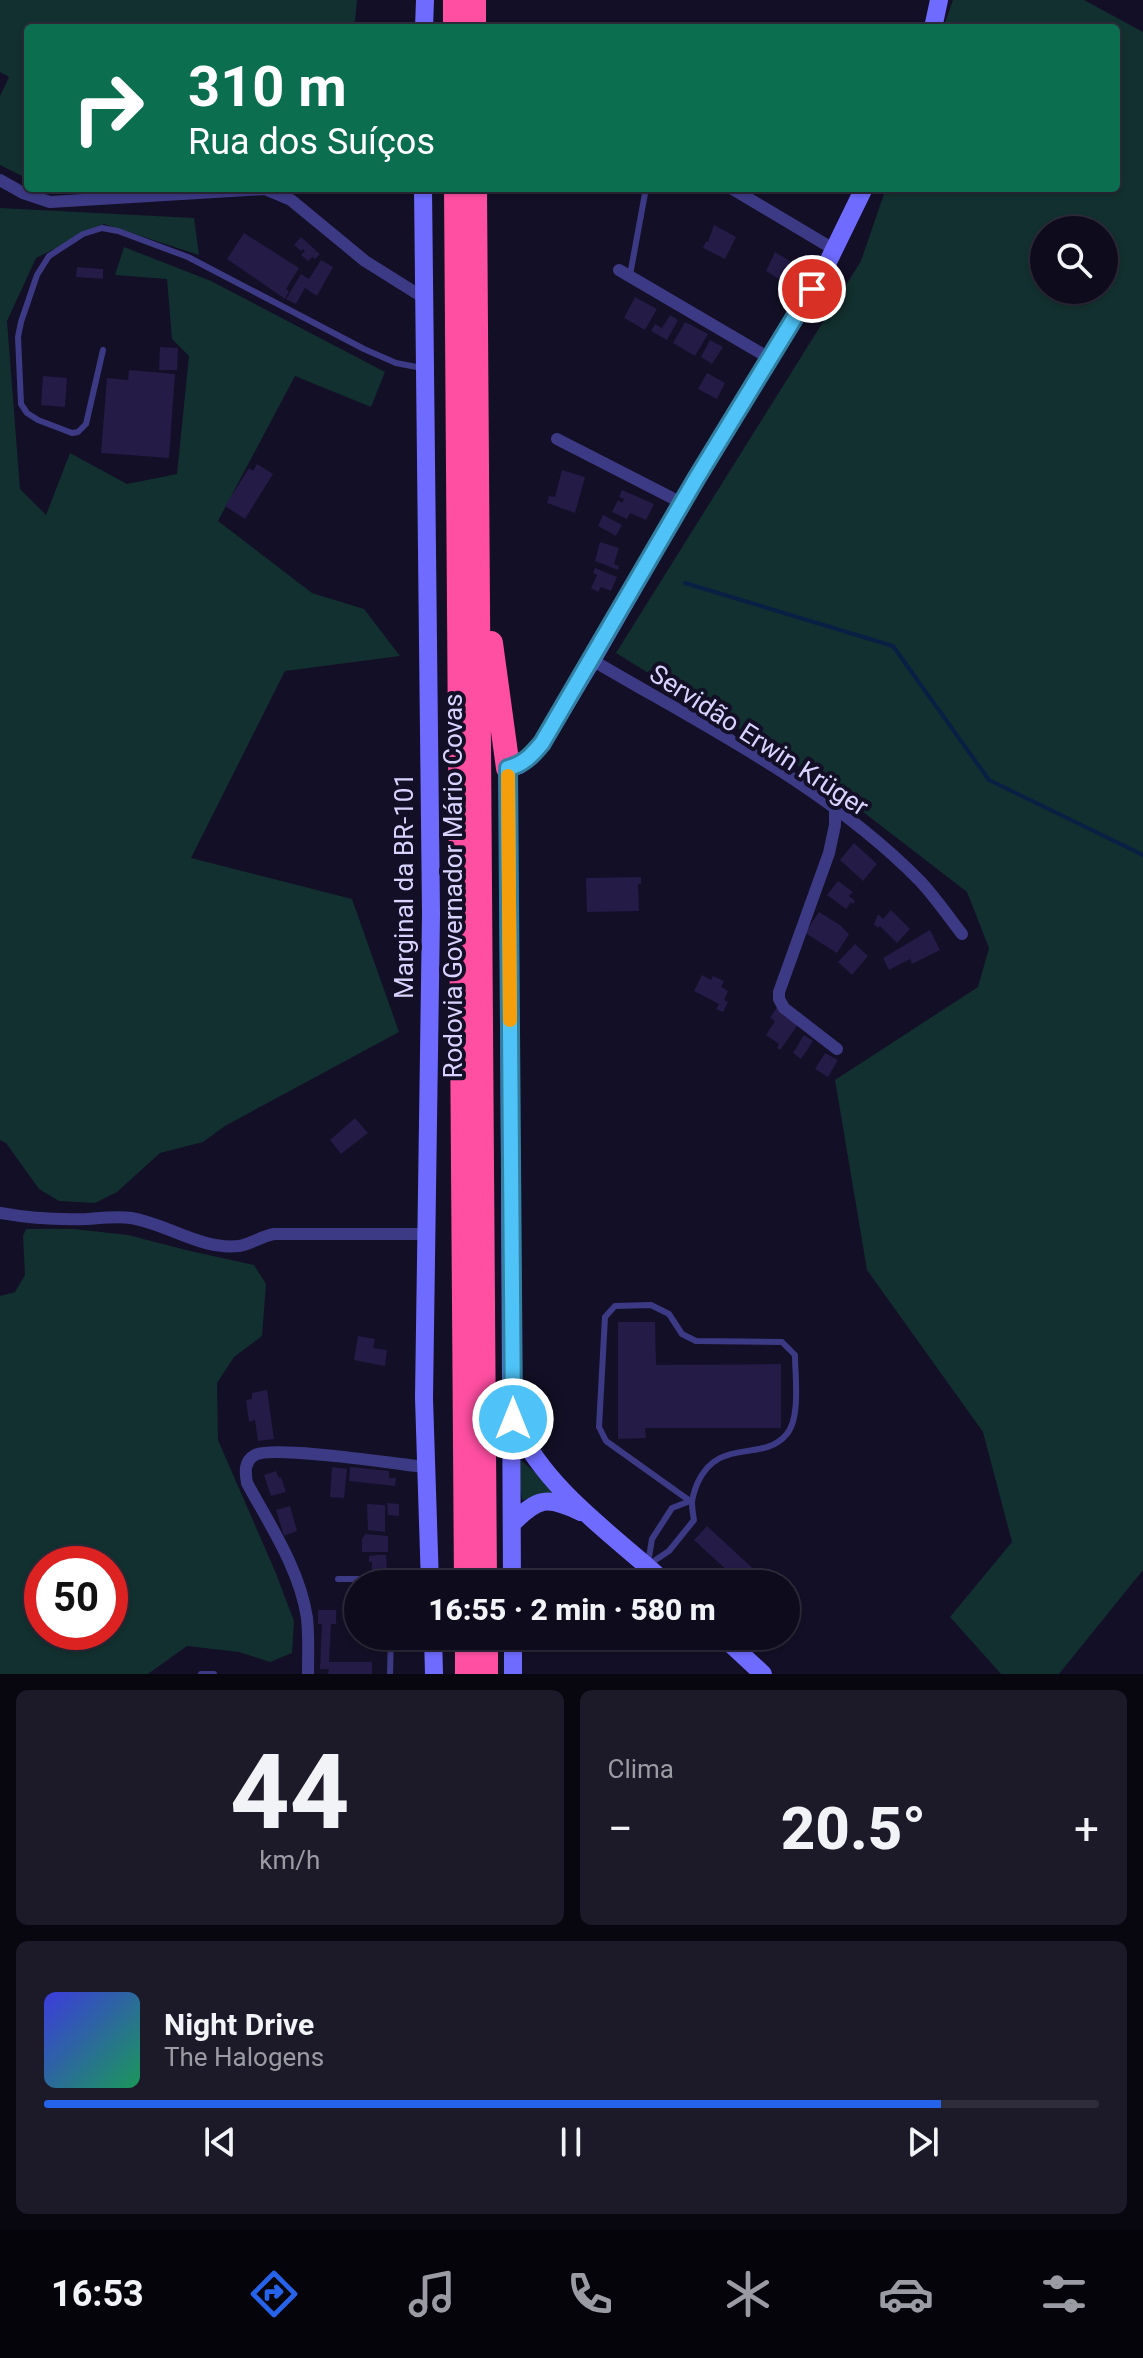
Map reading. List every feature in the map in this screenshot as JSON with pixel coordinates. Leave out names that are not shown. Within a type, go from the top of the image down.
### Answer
[{"type":"highway","points":[[455,0],[455,24]]},
{"type":"highway","points":[[474,0],[474,24]]},
{"type":"highway","name":"Rodovia Governador Mário Covas","points":[[456,192],[466,1570]]},
{"type":"highway","name":"Rodovia Governador Mário Covas","points":[[475,192],[485,1570]]},
{"type":"highway","points":[[477,534],[508,768]]},
{"type":"highway","points":[[467,1650],[467,1674]]},
{"type":"highway","points":[[486,1650],[486,1674]]},
{"type":"main road","points":[[424,24],[425,0]]},
{"type":"main road","points":[[934,24],[939,0]]},
{"type":"main road","name":"Marginal da BR-101","points":[[423,192],[431,926],[424,1234],[425,1467],[430,1570]]},
{"type":"main road","points":[[512,1570],[508,768],[519,765],[542,743],[835,250],[862,192]]},
{"type":"main road","points":[[513,1419],[528,1451],[587,1515],[651,1570]]},
{"type":"main road","points":[[512,1524],[529,1506],[546,1501],[563,1504],[587,1515]]},
{"type":"main road","points":[[433,1650],[434,1674]]},
{"type":"main road","points":[[513,1650],[513,1674]]},
{"type":"main road","points":[[737,1650],[763,1674]]},
{"type":"street","points":[[0,180],[23,193],[50,202],[215,192]]},
{"type":"street","points":[[272,192],[291,200],[365,261],[424,298]]},
{"type":"street","points":[[738,192],[835,250]]},
{"type":"street","points":[[624,273],[769,358]]},
{"type":"street","points":[[557,439],[682,503]]},
{"type":"street","name":"Servidão Erwin Krüger","points":[[592,660],[753,755],[835,810],[913,875],[962,934]]},
{"type":"street","points":[[835,810],[829,853],[779,999],[784,1008],[837,1049]]},
{"type":"street","points":[[0,1213],[135,1219],[207,1245],[243,1246],[274,1234],[424,1234]]},
{"type":"street","points":[[308,1674],[307,1620],[303,1599],[291,1565],[247,1483],[246,1464],[258,1453],[274,1452],[425,1467]]},
{"type":"lane","points":[[624,273],[645,192]]},
{"type":"lane","points":[[103,350],[86,424],[82,429],[72,433],[27,413],[21,404],[18,337],[37,275],[49,256],[83,234],[102,228],[188,257],[364,349],[396,363],[425,368]]},
{"type":"lane","points":[[647,1566],[669,1551],[694,1520],[690,1501],[703,1470],[721,1456],[770,1445],[786,1436],[795,1420],[795,1355],[782,1342],[696,1341],[682,1334],[669,1314],[651,1305],[615,1306],[605,1317],[599,1427],[606,1441],[690,1501]]},
{"type":"lane","points":[[647,1566],[652,1539],[672,1508],[690,1501]]},
{"type":"lane","points":[[338,1579],[344,1579]]},
{"type":"lane","points":[[390,1674],[391,1650]]},
{"type":"lane","points":[[201,1674],[214,1674]]},
{"type":"green space","points":[[0,0],[357,0],[355,21],[352,24],[24,24],[24,177],[0,165],[0,96],[9,77],[0,72]]},
{"type":"green space","points":[[953,0],[1084,0],[1143,32],[1143,1570],[1059,1674],[1001,1674],[950,1617],[1012,1542],[983,1432],[867,1270],[835,1080],[978,987],[989,948],[967,892],[823,781],[616,653],[861,261],[885,192],[1120,192],[1120,24],[944,24]]},
{"type":"green space","points":[[0,208],[194,218],[199,255],[104,224],[36,258],[7,321],[20,489],[46,515],[70,453],[127,484],[177,474],[189,356],[172,339],[167,279],[115,275],[124,247],[211,281],[385,372],[371,407],[295,376],[218,521],[312,593],[364,609],[400,656],[285,671],[191,858],[352,899],[399,1032],[225,1126],[203,1142],[160,1153],[117,1192],[95,1203],[59,1201],[39,1189],[6,1143],[0,1140]]},
{"type":"green space","points":[[26,1229],[74,1229],[128,1235],[254,1265],[266,1284],[262,1336],[234,1357],[217,1383],[218,1440],[294,1621],[292,1653],[270,1662],[239,1652],[187,1646],[148,1674],[0,1674],[0,1296],[15,1292],[25,1275],[23,1236]]},
{"type":"green space","points":[[516,1456],[566,1499],[542,1496],[522,1500]]},
{"type":"building","points":[[714,225],[736,237],[725,259],[703,248]]},
{"type":"building","points":[[244,233],[299,268],[286,289],[289,291],[285,299],[227,259]]},
{"type":"building","points":[[301,237],[320,254],[315,259],[312,257],[308,261],[301,255],[305,251],[294,245]]},
{"type":"building","points":[[775,252],[796,265],[786,280],[766,271]]},
{"type":"building","points":[[321,260],[333,267],[317,296],[305,288],[296,304],[286,299],[301,274],[309,279]]},
{"type":"building","points":[[77,267],[103,269],[103,279],[76,277]]},
{"type":"building","points":[[635,297],[657,309],[645,330],[624,318]]},
{"type":"building","points":[[670,315],[678,320],[667,340],[651,331],[655,324],[662,328]]},
{"type":"building","points":[[685,322],[708,334],[695,356],[673,343]]},
{"type":"building","points":[[710,340],[723,347],[712,364],[701,357]]},
{"type":"building","points":[[160,347],[178,348],[177,370],[159,370]]},
{"type":"building","points":[[129,370],[175,374],[169,458],[101,453],[107,378],[128,380]]},
{"type":"building","points":[[707,373],[725,383],[717,399],[698,389]]},
{"type":"building","points":[[43,376],[67,378],[65,407],[41,405]]},
{"type":"building","points":[[257,464],[273,474],[245,519],[225,506],[249,468],[253,471]]},
{"type":"building","points":[[562,470],[585,477],[575,513],[547,503],[549,496],[555,497]]},
{"type":"building","points":[[622,490],[654,504],[646,520],[630,513],[627,519],[612,512],[618,500],[622,503],[624,499],[619,497]]},
{"type":"building","points":[[603,515],[622,525],[616,536],[598,526]]},
{"type":"building","points":[[600,542],[619,548],[614,564],[619,566],[618,570],[595,561]]},
{"type":"building","points":[[595,568],[617,577],[611,591],[601,587],[598,592],[591,588],[597,575],[593,573]]},
{"type":"building","points":[[854,843],[877,864],[863,881],[840,860]]},
{"type":"building","points":[[641,877],[641,884],[638,884],[639,911],[587,912],[586,878]]},
{"type":"building","points":[[838,881],[853,892],[849,896],[855,901],[846,909],[827,895]]},
{"type":"building","points":[[891,910],[910,929],[897,943],[874,924],[878,914],[883,919]]},
{"type":"building","points":[[819,912],[849,934],[837,953],[805,933]]},
{"type":"building","points":[[930,930],[940,950],[912,964],[910,959],[889,970],[883,958]]},
{"type":"building","points":[[855,944],[868,956],[852,975],[838,962]]},
{"type":"building","points":[[702,975],[711,980],[713,976],[724,981],[721,987],[728,991],[724,1000],[728,1002],[723,1012],[716,1009],[719,1004],[694,991]]},
{"type":"building","points":[[777,1007],[800,1022],[780,1050],[777,1048],[779,1044],[766,1035],[775,1021],[770,1018]]},
{"type":"building","points":[[804,1035],[813,1041],[801,1059],[793,1053]]},
{"type":"building","points":[[825,1053],[838,1060],[828,1077],[815,1069]]},
{"type":"building","points":[[355,1118],[368,1133],[341,1154],[330,1140]]},
{"type":"building","points":[[618,1322],[655,1322],[656,1365],[781,1364],[781,1428],[645,1428],[646,1438],[618,1439]]},
{"type":"building","points":[[358,1336],[375,1339],[373,1348],[387,1350],[385,1366],[354,1360]]},
{"type":"building","points":[[267,1390],[274,1439],[258,1441],[255,1420],[249,1422],[246,1400],[252,1399],[252,1393]]},
{"type":"building","points":[[332,1467],[347,1469],[344,1498],[330,1497]]},
{"type":"building","points":[[350,1467],[389,1471],[389,1478],[396,1478],[395,1486],[349,1481]]},
{"type":"building","points":[[276,1471],[286,1492],[271,1496],[264,1475]]},
{"type":"building","points":[[387,1503],[399,1504],[399,1516],[388,1515]]},
{"type":"building","points":[[367,1504],[385,1505],[385,1532],[368,1530]]},
{"type":"building","points":[[290,1506],[297,1531],[284,1536],[276,1510]]},
{"type":"building","points":[[707,1526],[755,1570],[727,1570],[694,1540]]},
{"type":"building","points":[[365,1534],[388,1536],[388,1552],[362,1552]]},
{"type":"building","points":[[386,1555],[387,1570],[372,1570],[369,1556]]},
{"type":"building","points":[[318,1610],[336,1610],[336,1624],[331,1624],[329,1662],[372,1662],[372,1674],[328,1674],[329,1669],[320,1669],[322,1624],[318,1624]]},
{"type":"waterway","points":[[685,583],[893,646],[989,780],[1143,855]]},
{"type":"slow traffic","points":[[508,776],[510,1020]]},
{"type":"route","points":[[513,1419],[508,768],[519,765],[542,743],[696,479],[812,289]]}]
